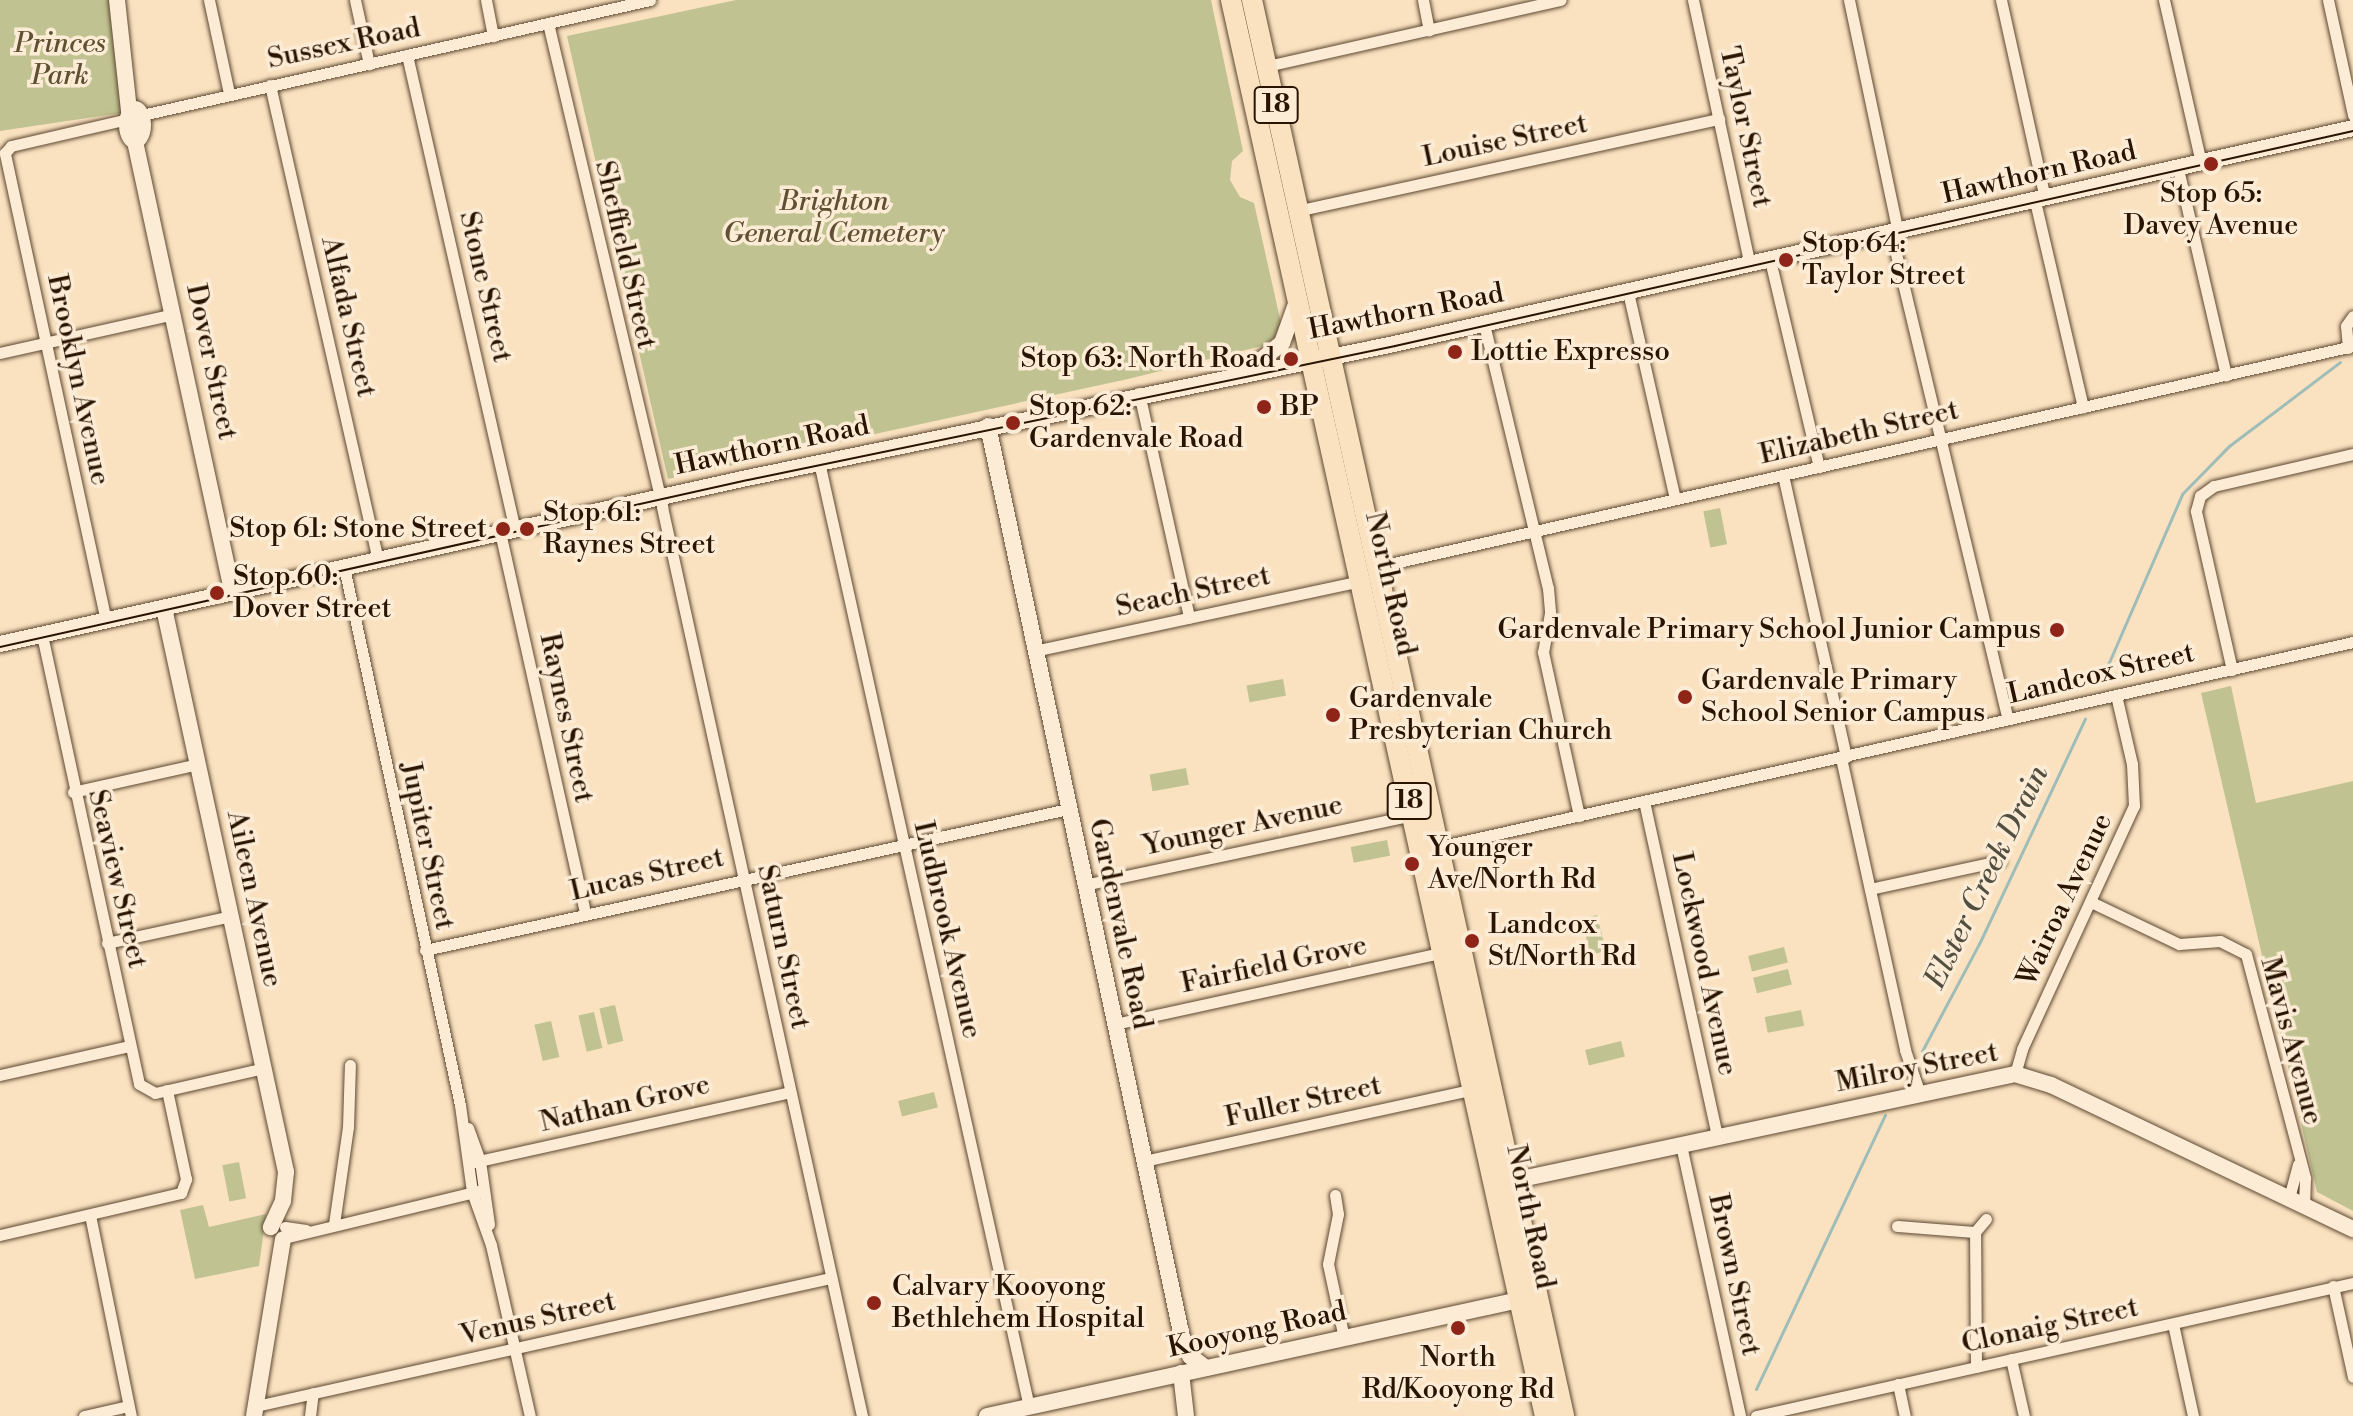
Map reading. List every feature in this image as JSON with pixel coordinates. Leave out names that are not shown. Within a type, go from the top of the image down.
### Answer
[{"type":"highway","name":"North Road","points":[[1231,0],[1324,425],[1369,574],[1438,847],[1466,1019],[1473,1089],[1528,1298],[1564,1416]]},
{"type":"highway","name":"North Road","points":[[1252,0],[1347,419],[1369,574],[1412,815],[1442,953],[1466,1019],[1512,1181],[1545,1416]]},
{"type":"highway","points":[[1324,425],[1347,419]]},
{"type":"street","name":"Dover Street","points":[[117,0],[139,143],[232,592]]},
{"type":"street","points":[[209,0],[229,93]]},
{"type":"street","points":[[355,0],[369,64]]},
{"type":"street","points":[[486,0],[493,36]]},
{"type":"street","points":[[1423,0],[1429,30]]},
{"type":"street","points":[[1267,66],[1561,0]]},
{"type":"street","name":"Taylor Street","points":[[1693,0],[1750,265]]},
{"type":"street","points":[[1849,0],[1895,232],[2008,719]]},
{"type":"street","points":[[2001,0],[2083,408]]},
{"type":"street","points":[[2164,0],[2201,163]]},
{"type":"street","points":[[2328,0],[2353,115]]},
{"type":"street","name":"Sussex Road","points":[[7,149],[229,93],[644,1]]},
{"type":"street","name":"Sheffield Street","points":[[548,23],[657,497]]},
{"type":"street","name":"Stone Street","points":[[407,55],[508,531]]},
{"type":"street","name":"Alfada Street","points":[[270,85],[378,560]]},
{"type":"street","name":"Louise Street","points":[[1301,210],[1719,119]]},
{"type":"street","name":"Hawthorn Road","points":[[0,644],[819,462],[1139,393],[1484,324],[2353,128]]},
{"type":"street","name":"Brooklyn Avenue","points":[[7,149],[45,343],[106,621]]},
{"type":"street","points":[[2178,169],[2226,375]]},
{"type":"street","points":[[1770,260],[1819,467]]},
{"type":"street","points":[[1628,292],[1675,499]]},
{"type":"street","points":[[1248,371],[1282,343],[1297,301]]},
{"type":"street","points":[[0,353],[174,314]]},
{"type":"street","points":[[2347,346],[2346,326],[2353,316]]},
{"type":"street","points":[[1484,324],[1550,606],[1543,652],[1579,816]]},
{"type":"street","name":"Elizabeth Street","points":[[1369,574],[1532,532],[2347,346]]},
{"type":"street","points":[[1139,393],[1189,617]]},
{"type":"street","name":"Gardenvale Road","points":[[983,427],[1182,1337],[1190,1356],[1206,1368]]},
{"type":"street","points":[[2232,670],[2196,511],[2200,496],[2214,486],[2353,454]]},
{"type":"street","name":"Ludbrook Avenue","points":[[819,462],[1029,1407]]},
{"type":"street","points":[[1783,475],[1914,1092]]},
{"type":"street","name":"Saturn Street","points":[[657,497],[744,878],[859,1413]]},
{"type":"street","name":"Raynes Street","points":[[508,531],[585,913]]},
{"type":"street","name":"Jupiter Street","points":[[341,568],[530,1416]]},
{"type":"street","name":"Seach Street","points":[[1034,651],[1369,574]]},
{"type":"street","name":"Aileen Avenue","points":[[164,608],[286,1172],[255,1411]]},
{"type":"street","name":"Seaview Street","points":[[38,636],[130,1046],[143,1090],[167,1090]]},
{"type":"street","name":"Landcox Street","points":[[1438,847],[2353,642]]},
{"type":"street","name":"Wairoa Avenue","points":[[2015,1074],[2022,1049],[2134,806],[2132,764],[2116,695]]},
{"type":"street","points":[[73,792],[198,764]]},
{"type":"street","name":"Lockwood Avenue","points":[[1644,801],[1717,1137]]},
{"type":"street","name":"Lucas Street","points":[[425,950],[1068,809]]},
{"type":"street","name":"Younger Avenue","points":[[1084,885],[1412,815]]},
{"type":"street","points":[[1870,889],[2000,861]]},
{"type":"street","name":"Mavis Avenue","points":[[2091,902],[2179,944],[2220,941],[2246,954],[2307,1192],[2297,1201]]},
{"type":"street","points":[[107,943],[231,916]]},
{"type":"street","name":"Fairfield Grove","points":[[1115,1024],[1442,953]]},
{"type":"street","points":[[0,1075],[130,1046]]},
{"type":"street","points":[[334,1224],[348,1127],[350,1065]]},
{"type":"street","points":[[0,1235],[183,1191],[186,1179],[167,1090],[264,1068]]},
{"type":"street","name":"Milroy Street","points":[[1512,1181],[1914,1092],[2015,1074],[2051,1085],[2353,1229]]},
{"type":"street","name":"Fuller Street","points":[[1144,1161],[1473,1089]]},
{"type":"street","name":"Nathan Grove","points":[[475,1162],[790,1092]]},
{"type":"street","name":"Brown Street","points":[[1681,1145],[1740,1416]]},
{"type":"street","points":[[280,1232],[307,1230],[478,1191]]},
{"type":"street","points":[[1335,1195],[1338,1214],[1328,1264],[1344,1338]]},
{"type":"street","points":[[84,1416],[130,1411],[87,1215]]},
{"type":"street","points":[[1976,1367],[1975,1232],[1986,1219]]},
{"type":"street","points":[[1897,1226],[1975,1232]]},
{"type":"street","name":"Venus Street","points":[[255,1411],[313,1393],[830,1278]]},
{"type":"street","name":"Clonaig Street","points":[[1756,1416],[2353,1283]]},
{"type":"street","points":[[2333,1286],[2353,1377]]},
{"type":"street","name":"Kooyong Road","points":[[987,1416],[1528,1298]]},
{"type":"street","points":[[2173,1324],[2193,1416]]},
{"type":"street","points":[[2011,1359],[2024,1416]]},
{"type":"street","points":[[1177,1374],[1186,1416]]},
{"type":"street","points":[[1898,1384],[1905,1416]]},
{"type":"street","points":[[310,1416],[313,1393]]},
{"type":"green space","name":"Princes Park","points":[[0,0],[111,0],[121,113],[0,131]]},
{"type":"green space","name":"Brighton General Cemetery","points":[[736,0],[1211,0],[1243,151],[1232,161],[1230,180],[1240,197],[1254,203],[1281,323],[1275,337],[1262,346],[1128,379],[668,479],[567,36]]},
{"type":"green space","points":[[1720,508],[1727,544],[1710,548],[1703,511]]},
{"type":"green space","points":[[1283,679],[1286,696],[1250,702],[1247,685]]},
{"type":"green space","points":[[2231,686],[2256,803],[2353,781],[2353,1211],[2317,1192],[2201,693]]},
{"type":"green space","points":[[1186,768],[1189,785],[1153,791],[1150,774]]},
{"type":"green space","points":[[1387,840],[1390,856],[1354,863],[1351,847]]},
{"type":"green space","points":[[1597,915],[1606,951],[1590,955],[1581,919]]},
{"type":"green space","points":[[1784,947],[1788,963],[1752,971],[1748,956]]},
{"type":"green space","points":[[1788,969],[1792,985],[1757,993],[1753,978]]},
{"type":"green space","points":[[615,1005],[623,1041],[608,1045],[599,1009]]},
{"type":"green space","points":[[1801,1010],[1804,1026],[1768,1033],[1765,1017]]},
{"type":"green space","points":[[594,1012],[602,1048],[587,1052],[578,1016]]},
{"type":"green space","points":[[551,1021],[559,1057],[543,1061],[534,1025]]},
{"type":"green space","points":[[1621,1041],[1625,1057],[1589,1065],[1585,1050]]},
{"type":"green space","points":[[934,1092],[938,1108],[902,1116],[898,1101]]},
{"type":"green space","points":[[239,1162],[246,1198],[229,1202],[222,1165]]},
{"type":"green space","points":[[203,1205],[209,1227],[266,1214],[259,1266],[195,1279],[180,1210]]},
{"type":"waterway","name":"Elster Creek Drain","points":[[2100,683],[2182,494],[2229,446],[2340,362]]},
{"type":"waterway","name":"Elster Creek Drain","points":[[1922,1051],[1979,944],[2085,719]]},
{"type":"waterway","name":"Elster Creek Drain","points":[[1756,1389],[1885,1115]]},
{"type":"tram line","points":[[0,647],[748,480],[1395,346],[2353,131]]},
{"type":"place","name":"Stop 65: Davey Avenue","points":[[2211,164]]},
{"type":"place","name":"Stop 64: Taylor Street","points":[[1786,260]]},
{"type":"place","name":"Lottie Expresso","points":[[1455,352]]},
{"type":"place","name":"Stop 63: North Road","points":[[1291,359]]},
{"type":"place","name":"BP","points":[[1264,407]]},
{"type":"place","name":"Stop 62: Gardenvale Road","points":[[1013,423]]},
{"type":"place","name":"Stop 61: Stone Street","points":[[503,529]]},
{"type":"place","name":"Stop 61: Raynes Street","points":[[527,529]]},
{"type":"place","name":"Stop 60: Dover Street","points":[[217,593]]},
{"type":"place","name":"Gardenvale Primary School Junior Campus","points":[[2057,630]]},
{"type":"place","name":"Gardenvale Primary School Senior Campus","points":[[1685,697]]},
{"type":"place","name":"Gardenvale Presbyterian Church","points":[[1333,715]]},
{"type":"place","name":"Younger Ave/North Rd","points":[[1412,864]]},
{"type":"place","name":"Landcox St/North Rd","points":[[1472,941]]},
{"type":"place","name":"Calvary Kooyong Bethlehem Hospital","points":[[874,1303]]},
{"type":"place","name":"North Rd/Kooyong Rd","points":[[1458,1328]]}]
